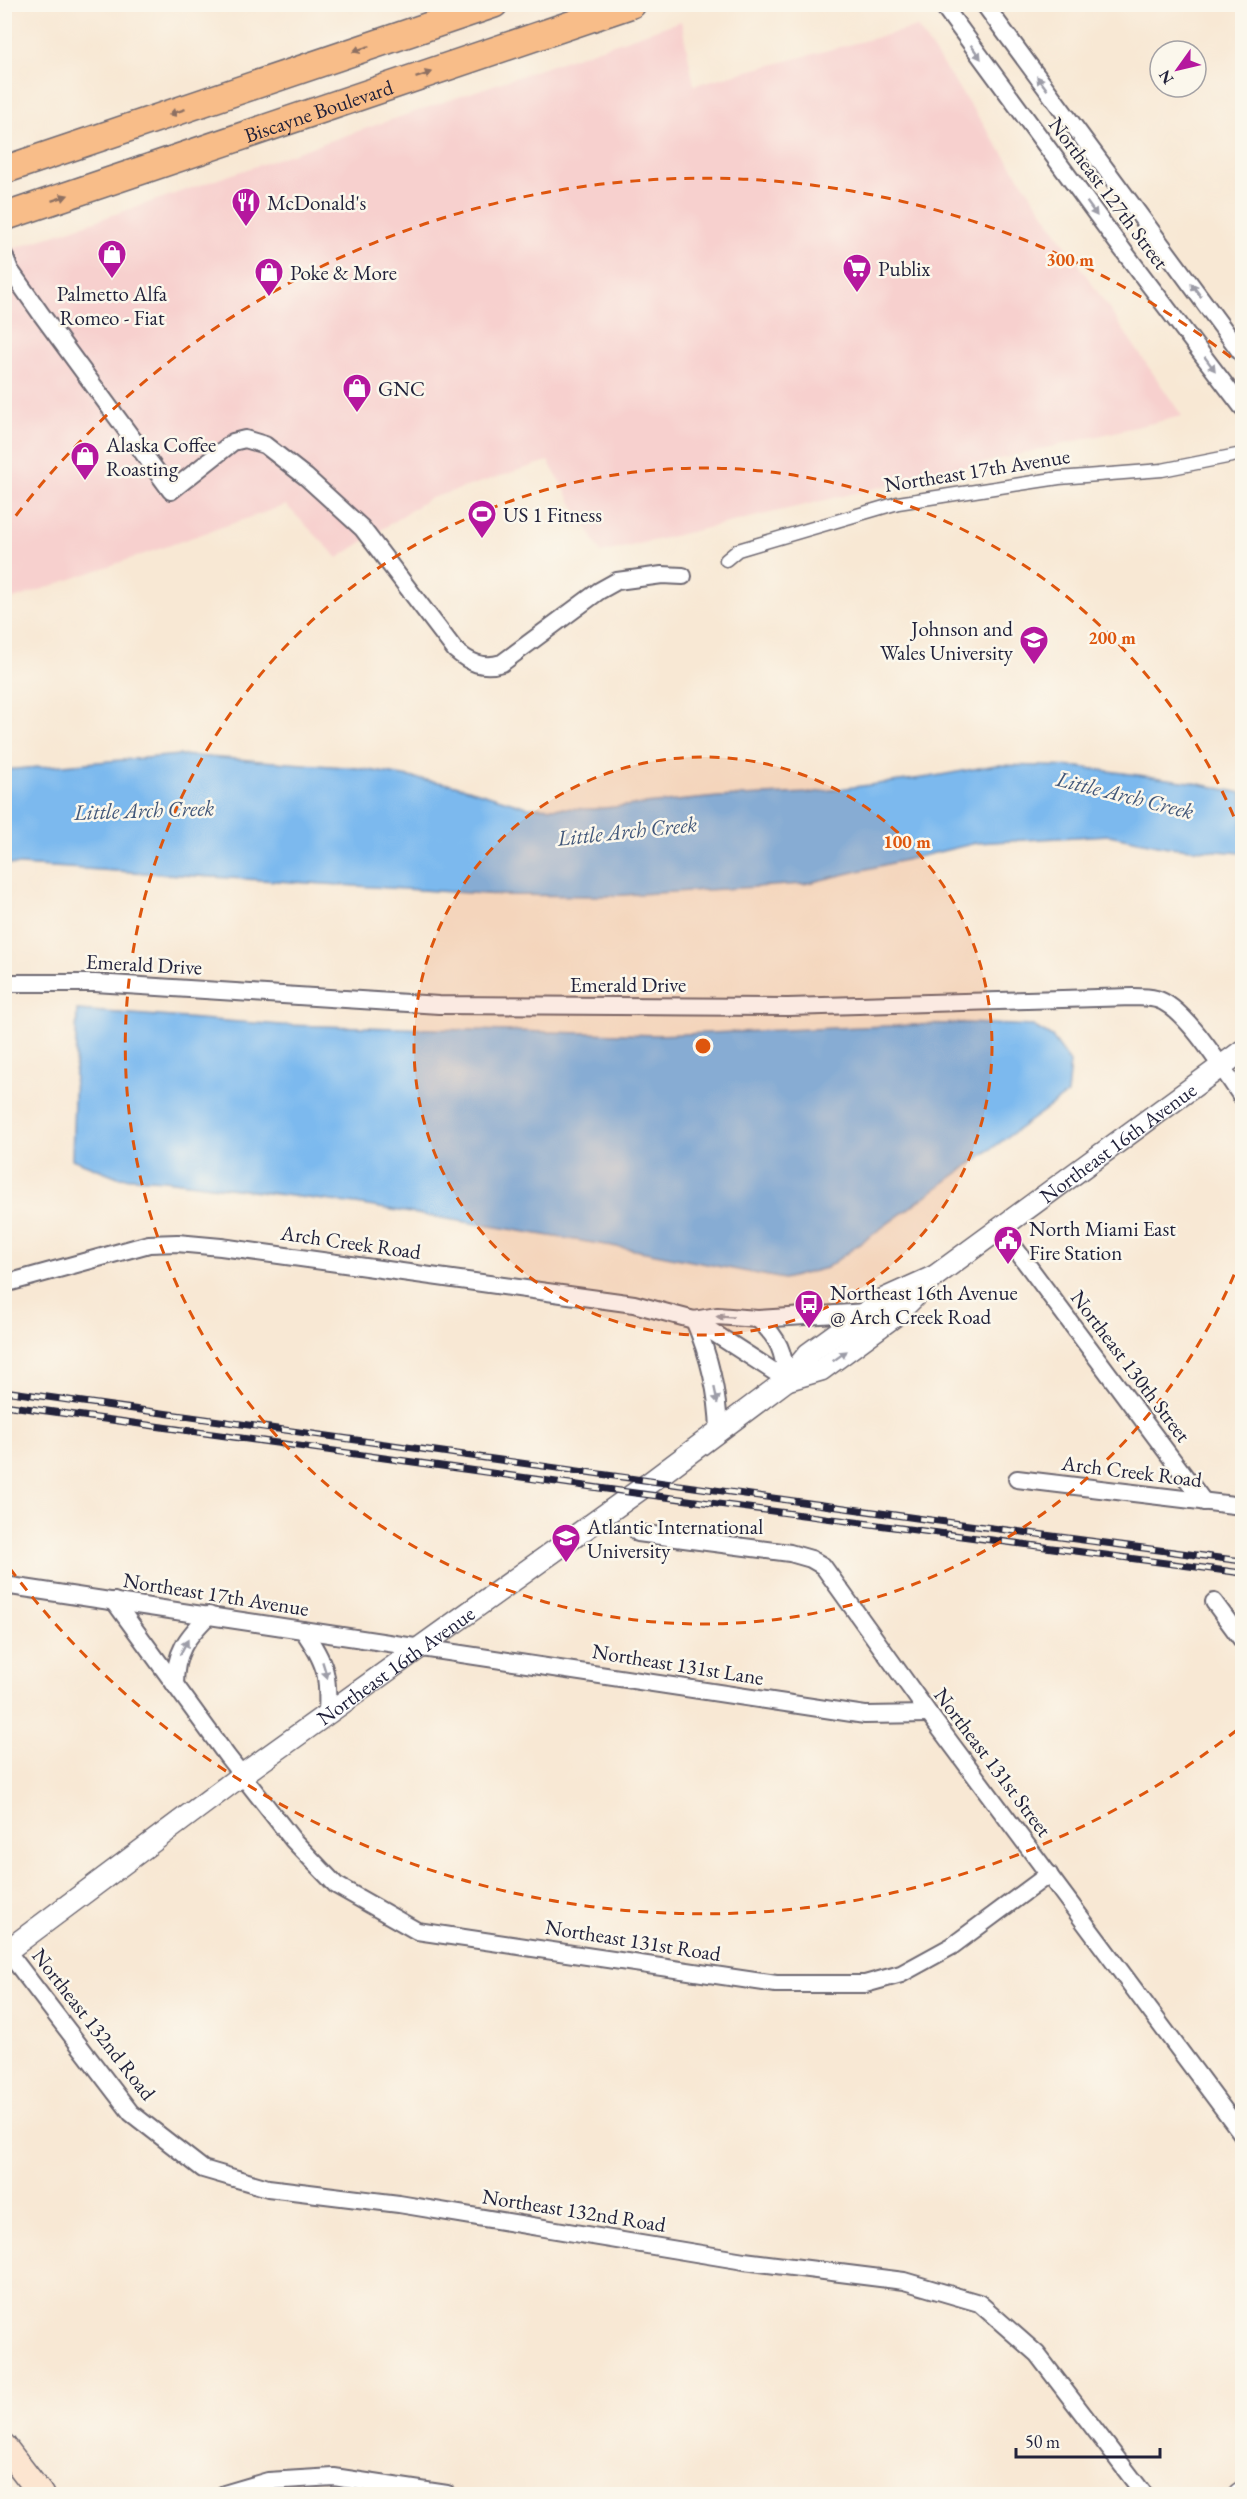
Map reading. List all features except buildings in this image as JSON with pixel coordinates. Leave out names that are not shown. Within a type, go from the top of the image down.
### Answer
[{"type":"main road","name":"Biscayne Boulevard","points":[[4,170],[494,4]]},
{"type":"main road","name":"Biscayne Boulevard","points":[[4,217],[632,4]]},
{"type":"main road","points":[[4,2446],[41,2494]]},
{"type":"street","name":"Northeast 127th Street","points":[[942,4],[1108,232],[1242,407]]},
{"type":"street","name":"Northeast 127th Street","points":[[984,4],[1242,354]]},
{"type":"street","points":[[4,255],[10,270],[41,314],[171,491],[233,442],[245,440],[265,445],[306,477],[362,528],[455,650],[466,660],[479,665],[491,666],[502,663],[599,591],[617,581],[662,575],[683,576]]},
{"type":"street","name":"Northeast 17th Avenue","points":[[726,560],[738,550],[898,503],[1059,478],[1162,470],[1242,454]]},
{"type":"street","name":"Emerald Drive","points":[[4,983],[95,983],[439,1005],[788,1007],[1132,997],[1157,999],[1171,1006],[1186,1020],[1242,1097]]},
{"type":"street","name":"Northeast 16th Avenue","points":[[787,1380],[821,1370],[896,1316],[935,1276],[1242,1051]]},
{"type":"street","name":"Northeast 130th Street","points":[[1000,1228],[1204,1502]]},
{"type":"street","name":"Arch Creek Road","points":[[4,1284],[149,1244],[177,1243],[221,1247],[634,1304],[694,1320],[787,1380]]},
{"type":"street","name":"Northeast 16th Avenue","points":[[6,1950],[719,1431],[787,1380],[808,1354],[884,1299],[935,1276]]},
{"type":"street","name":"Arch Creek Road","points":[[694,1320],[717,1316],[758,1319],[867,1312]]},
{"type":"street","points":[[758,1319],[778,1341],[784,1354],[787,1380]]},
{"type":"street","points":[[694,1320],[705,1346],[713,1380],[718,1403],[719,1431]]},
{"type":"street","name":"Arch Creek Road","points":[[1017,1479],[1242,1506]]},
{"type":"street","name":"Northeast 131st Street","points":[[638,1533],[790,1553],[811,1559],[823,1566],[928,1714],[1242,2134]]},
{"type":"street","name":"Northeast 17th Avenue","points":[[4,1585],[421,1648]]},
{"type":"street","points":[[114,1601],[242,1776]]},
{"type":"street","points":[[1214,1602],[1242,1640]]},
{"type":"street","points":[[175,1685],[175,1666],[184,1645],[209,1615]]},
{"type":"street","points":[[303,1630],[324,1665],[329,1684],[327,1715]]},
{"type":"street","name":"Northeast 131st Lane","points":[[421,1648],[865,1715],[928,1714]]},
{"type":"street","name":"Northeast 131st Road","points":[[242,1776],[293,1840],[336,1885],[417,1931],[776,1984],[865,1983],[901,1974],[952,1946],[1049,1874]]},
{"type":"street","name":"Northeast 132nd Road","points":[[6,1950],[131,2112],[203,2169],[268,2188],[399,2204],[744,2261],[904,2281],[979,2303],[1037,2354],[1144,2494]]},
{"type":"street","points":[[224,2494],[268,2481],[334,2477],[447,2494]]},
{"type":"shaded area","points":[[681,21],[694,85],[917,27],[1182,416],[601,553],[548,461],[428,499],[338,558],[286,505],[5,602],[4,252]]},
{"type":"water","name":"Little Arch Creek","points":[[180,755],[357,768],[455,785],[527,807],[593,809],[718,797],[809,793],[930,777],[996,765],[1078,767],[1190,782],[1242,793],[1242,853],[1168,847],[1109,835],[976,843],[804,884],[606,896],[501,895],[5,864],[5,770]]},
{"type":"water","points":[[77,1010],[281,1025],[658,1035],[966,1023],[1033,1026],[1052,1037],[1070,1062],[1067,1094],[826,1268],[784,1279],[630,1249],[356,1204],[164,1180],[118,1177],[72,1159]]},
{"type":"railway","points":[[4,1391],[1242,1561]]},
{"type":"railway","points":[[4,1405],[635,1493],[1242,1573]]},
{"type":"place","name":"McDonald's","points":[[246,228]]},
{"type":"place","name":"Palmetto Alfa Romeo - Fiat","points":[[112,280]]},
{"type":"place","name":"Publix","points":[[857,294]]},
{"type":"place","name":"Poke & More","points":[[269,298]]},
{"type":"place","name":"GNC","points":[[357,414]]},
{"type":"place","name":"Alaska Coffee Roasting","points":[[85,482]]},
{"type":"place","name":"US 1 Fitness","points":[[482,540]]},
{"type":"place","name":"Johnson and Wales University","points":[[1034,666]]},
{"type":"place","name":"North Miami East Fire Station","points":[[1008,1266]]},
{"type":"place","name":"Northeast 16th Avenue @ Arch Creek Road","points":[[809,1330]]},
{"type":"place","name":"Atlantic International University","points":[[566,1564]]}]
